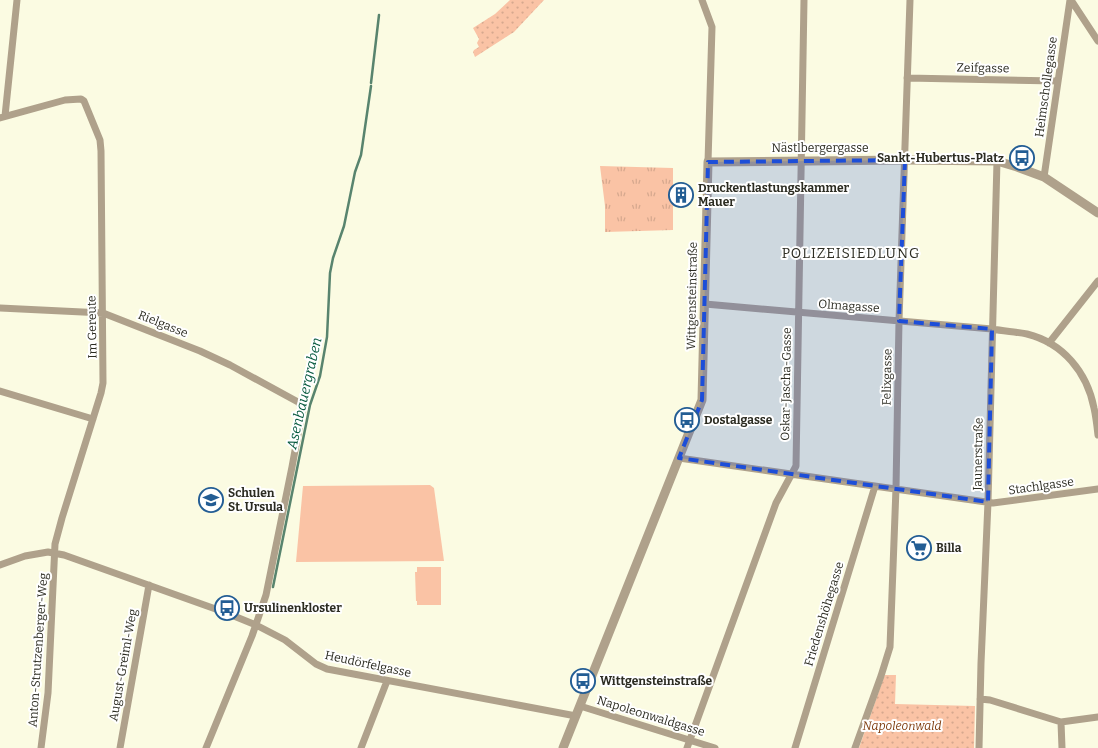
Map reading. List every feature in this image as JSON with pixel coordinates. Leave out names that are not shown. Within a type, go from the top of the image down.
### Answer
[{"type":"street","points":[[2,117],[17,0]]},
{"type":"street","name":"Wittgensteinstraße","points":[[562,748],[702,400],[712,27],[702,0]]},
{"type":"street","name":"Oskar-Jascha-Gasse","points":[[687,748],[776,503],[796,466],[804,0]]},
{"type":"street","name":"Felixgasse","points":[[855,748],[890,647],[910,0]]},
{"type":"street","points":[[1070,0],[1098,41]]},
{"type":"street","name":"Heimschollegasse","points":[[1044,177],[1070,0]]},
{"type":"street","name":"Zeifgasse","points":[[907,78],[1058,81]]},
{"type":"street","name":"Im Gereute","points":[[2,117],[65,100],[81,98],[84,101],[101,145],[103,382],[101,394],[62,518],[55,544],[55,553]]},
{"type":"street","name":"Nästlbergergasse","points":[[708,162],[802,160],[997,161],[1044,177],[1098,213]]},
{"type":"street","name":"Jaunerstraße","points":[[979,748],[997,161]]},
{"type":"street","points":[[1049,343],[1098,280]]},
{"type":"street","name":"Olmagasse","points":[[704,304],[1028,334],[1049,343],[1065,354],[1078,368],[1088,387],[1094,407],[1098,435]]},
{"type":"street","name":"Rielgasse","points":[[0,308],[103,313],[200,351],[230,365],[298,402],[303,407],[266,595],[256,625]]},
{"type":"street","points":[[0,391],[93,419]]},
{"type":"street","points":[[679,458],[988,502]]},
{"type":"street","name":"Friedenshöhegasse","points":[[795,748],[875,486]]},
{"type":"street","name":"Stachlgasse","points":[[988,502],[993,503],[1098,489]]},
{"type":"street","name":"Heudörfelgasse","points":[[0,565],[25,556],[48,552],[64,555],[256,625],[290,642],[321,667],[576,716]]},
{"type":"street","name":"Anton-Strutzenberger-Weg","points":[[42,748],[48,693],[55,553]]},
{"type":"street","name":"August-Greiml-Weg","points":[[120,748],[149,585]]},
{"type":"street","points":[[206,748],[256,625]]},
{"type":"street","points":[[361,748],[387,681]]},
{"type":"street","points":[[980,699],[990,700],[1061,722],[1098,717]]},
{"type":"street","name":"Napoleonwaldgasse","points":[[580,706],[716,748]]},
{"type":"street","points":[[1061,722],[1062,748]]},
{"type":"highlighted area","points":[[905,160],[899,321],[992,329],[988,502],[679,458],[702,400],[708,162]]},
{"type":"green space","points":[[510,0],[544,0],[514,32],[475,57],[473,52],[479,47],[477,43],[479,39],[473,28],[495,14]]},
{"type":"green space","points":[[600,166],[673,168],[673,230],[605,232],[605,206]]},
{"type":"green space","points":[[430,485],[434,488],[444,561],[296,562],[303,486]]},
{"type":"green space","points":[[417,567],[441,567],[441,605],[417,605],[415,572],[417,572]]},
{"type":"green space","name":"Napoleonwald","points":[[885,675],[896,675],[895,704],[975,706],[974,748],[859,748]]},
{"type":"waterway","name":"Asenbauergraben","points":[[371,83],[379,15]]},
{"type":"waterway","name":"Asenbauergraben","points":[[273,587],[310,405],[320,376],[327,337],[330,273],[344,226],[355,172],[361,155],[371,86]]},
{"type":"place","name":"Sankt-Hubertus-Platz","points":[[1022,158]]},
{"type":"place","name":"Druckentlastungskammer Mauer","points":[[681,195]]},
{"type":"place","name":"Dostalgasse","points":[[687,420]]},
{"type":"place","name":"Schulen St. Ursula","points":[[211,500]]},
{"type":"place","name":"Billa","points":[[919,548]]},
{"type":"place","name":"Ursulinenkloster","points":[[227,608]]},
{"type":"place","name":"Wittgensteinstraße","points":[[583,681]]},
{"type":"district","name":"POLIZEISIEDLUNG","points":[[851,253]]}]
